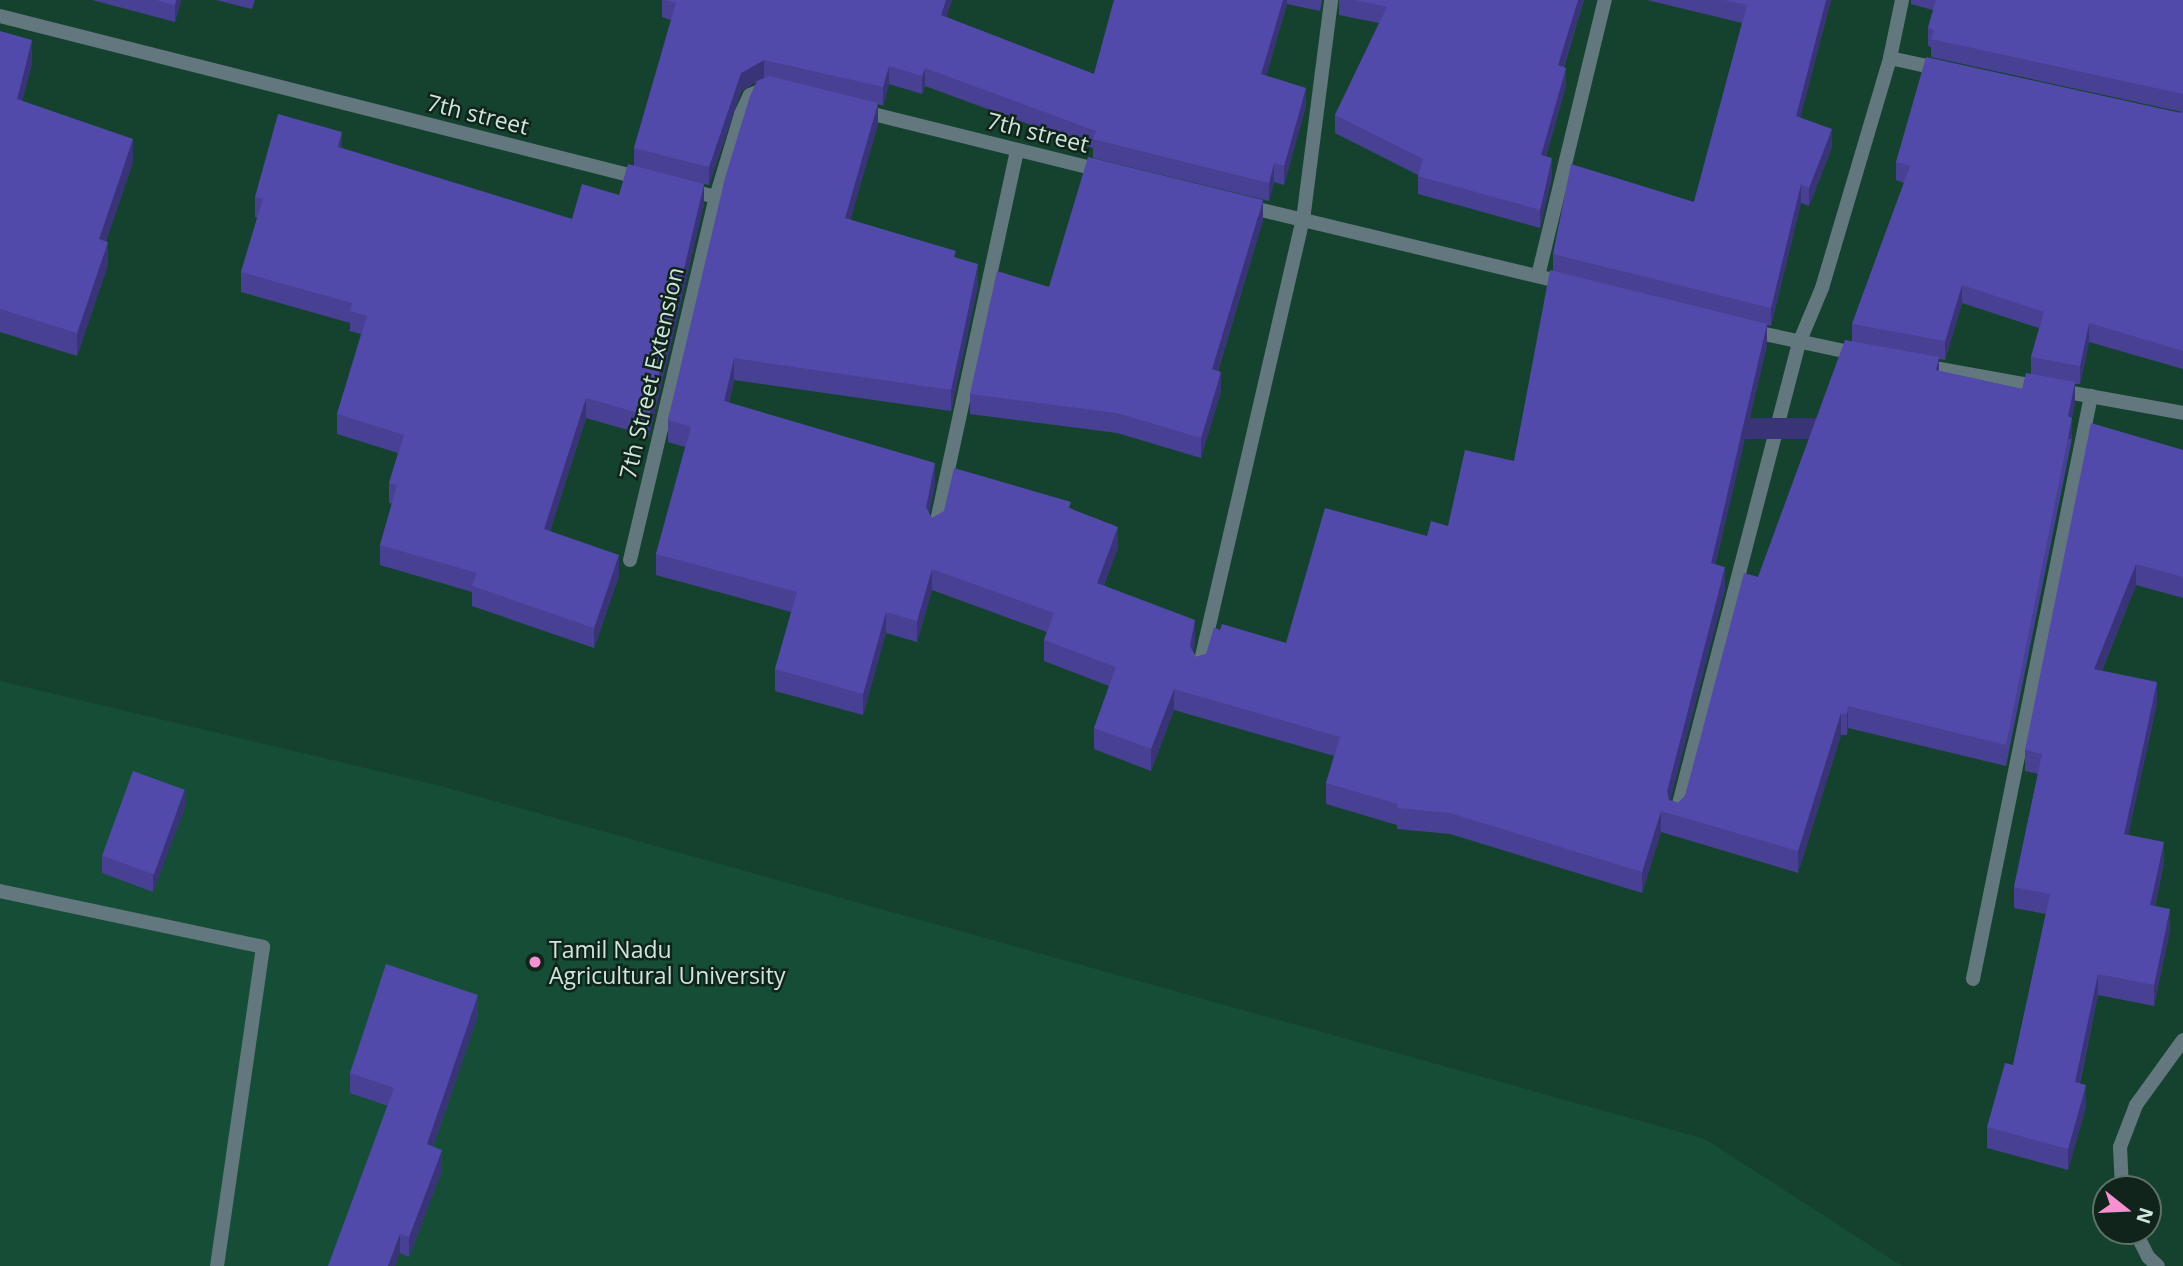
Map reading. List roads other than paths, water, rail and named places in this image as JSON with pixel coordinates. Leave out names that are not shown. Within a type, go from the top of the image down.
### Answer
[{"type":"street","points":[[1199,669],[1303,220],[1331,0]]},
{"type":"street","points":[[1538,276],[1605,0]]},
{"type":"street","points":[[1676,816],[1798,343],[1822,288],[1890,58],[1902,0]]},
{"type":"street","name":"7th street","points":[[0,16],[716,197]]},
{"type":"street","points":[[1890,58],[1957,72]]},
{"type":"street","points":[[716,197],[750,95],[768,87],[781,91]]},
{"type":"street","name":"7th street","points":[[847,107],[1113,174]]},
{"type":"street","points":[[935,530],[1017,151]]},
{"type":"street","name":"7th Street Extension","points":[[630,559],[716,197]]},
{"type":"street","points":[[1235,204],[1577,286]]},
{"type":"street","points":[[1733,326],[1798,343],[1878,358]]},
{"type":"street","points":[[1905,362],[2183,413]]},
{"type":"street","points":[[1973,979],[2091,396]]},
{"type":"street","points":[[0,891],[263,947],[217,1266]]},
{"type":"street","points":[[2121,1175],[2120,1147],[2136,1105],[2183,1040]]},
{"type":"street","points":[[2142,1245],[2148,1257],[2158,1266]]},
{"type":"place","name":"Tamil Nadu Agricultural University","points":[[535,962]]}]
